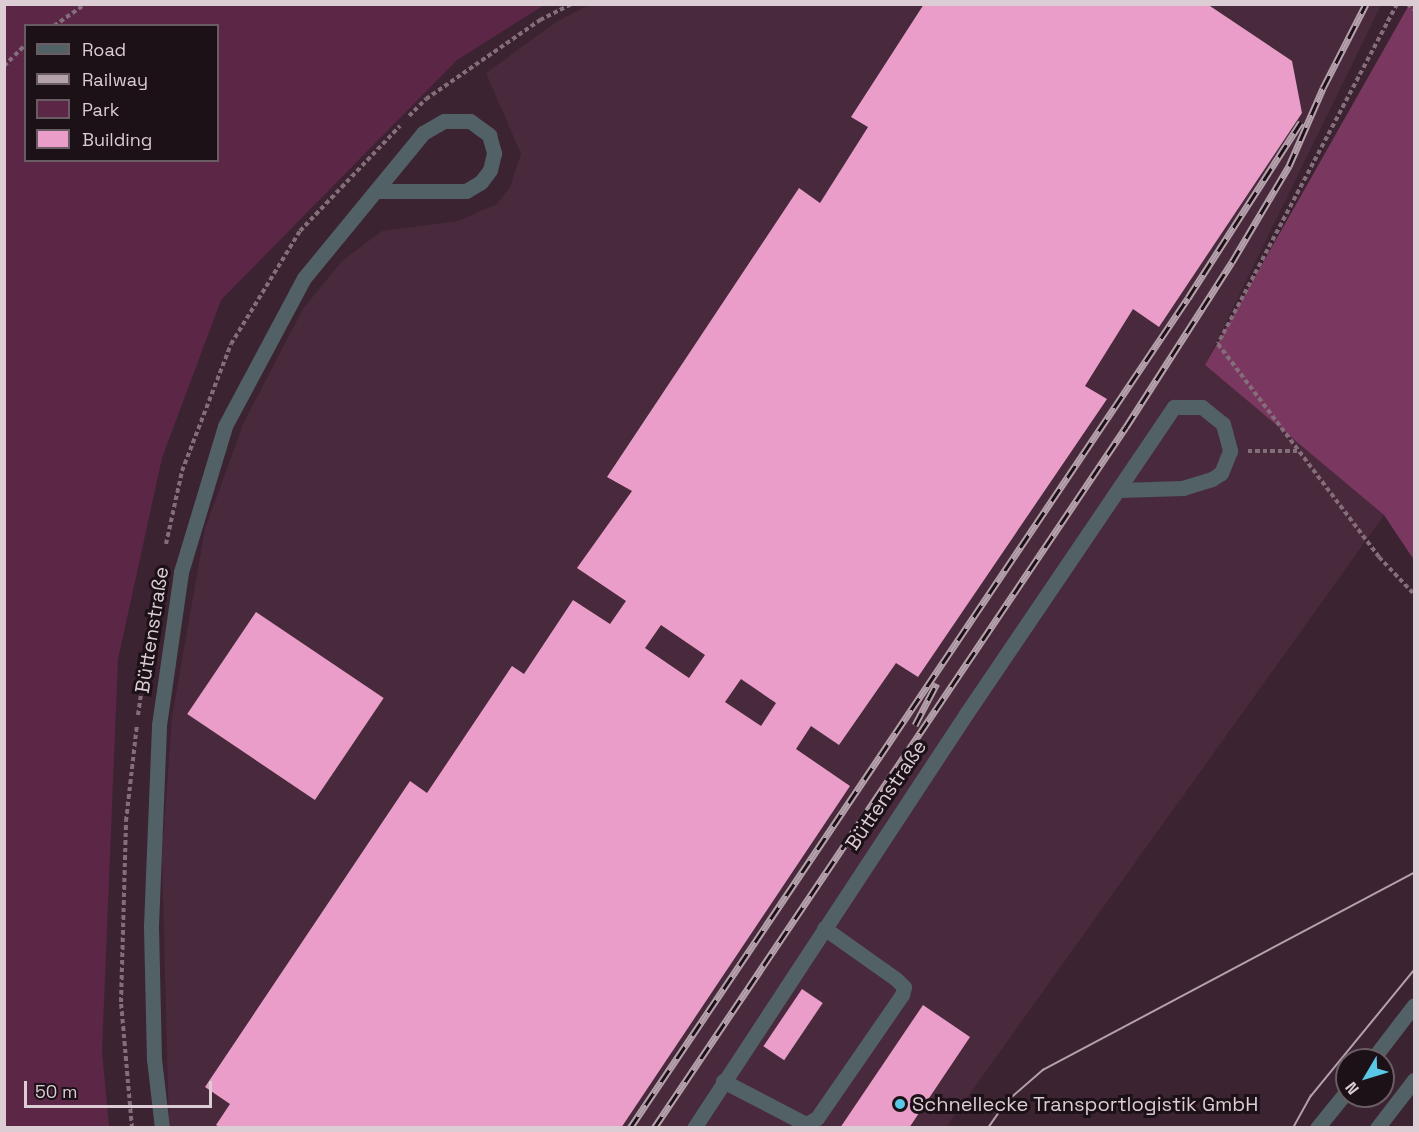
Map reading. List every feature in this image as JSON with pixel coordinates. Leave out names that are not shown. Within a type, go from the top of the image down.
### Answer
[{"type":"street","name":"Büttenstraße","points":[[162,1128],[154,1059],[151,926],[159,725],[181,572],[225,426],[304,278],[423,133],[444,121],[470,121],[489,135],[494,153],[490,170],[481,182],[466,191],[376,191]]},
{"type":"street","name":"Büttenstraße","points":[[694,1128],[824,928],[1174,407],[1202,407],[1217,416],[1228,434],[1230,451]]},
{"type":"street","points":[[1119,490],[1203,484],[1221,473],[1230,451]]},
{"type":"street","points":[[723,1081],[806,1124],[817,1118],[902,995],[904,987],[896,979],[824,928]]},
{"type":"street","points":[[1381,1048],[1414,1005]]},
{"type":"street","points":[[1377,1128],[1414,1080]]},
{"type":"street","points":[[1317,1128],[1335,1105]]},
{"type":"path","points":[[57,24],[86,4]]},
{"type":"path","points":[[165,550],[182,471],[231,344],[300,231],[426,99],[540,20],[571,4]]},
{"type":"path","points":[[1397,4],[1218,344],[1379,557],[1414,594]]},
{"type":"path","points":[[1407,4],[1414,9]]},
{"type":"path","points":[[4,66],[24,46]]},
{"type":"path","points":[[1230,451],[1298,451]]},
{"type":"path","points":[[132,1128],[121,1002],[126,821],[146,640],[156,595]]},
{"type":"shaded area","points":[[589,5],[1381,5],[1205,365],[1384,515],[946,1127],[169,1128],[162,855],[172,717],[205,529],[244,422],[303,309],[342,261],[382,231],[458,221],[497,204],[510,187],[521,154],[486,73],[558,21]]},
{"type":"shaded area","points":[[1409,5],[1414,5],[1414,560],[1384,515],[1205,365]]},
{"type":"green space","points":[[5,4],[544,5],[457,60],[221,300],[162,458],[118,659],[102,1051],[109,1127],[5,1127]]},
{"type":"building","points":[[924,4],[1207,4],[1292,61],[1302,113],[1159,327],[1133,309],[1085,386],[1107,399],[918,677],[896,663],[839,745],[811,726],[796,749],[850,786],[621,1128],[221,1128],[216,1125],[230,1104],[205,1087],[410,781],[427,793],[512,666],[524,674],[573,600],[610,624],[626,601],[577,568],[632,491],[607,477],[799,188],[820,203],[868,127],[851,117]],"holes":[[[661,625],[705,655],[689,678],[645,648]],[[741,679],[776,703],[761,726],[725,702]]]},
{"type":"building","points":[[256,612],[384,698],[315,800],[187,714]]},
{"type":"building","points":[[802,989],[823,1003],[784,1060],[763,1046]]},
{"type":"building","points":[[923,1005],[970,1037],[909,1128],[840,1128]]},
{"type":"tram line","points":[[988,1128],[1006,1102],[1043,1070],[1414,873]]},
{"type":"tram line","points":[[1293,1128],[1311,1096],[1414,970]]},
{"type":"railway","points":[[654,1128],[1126,427],[1232,262],[1289,166],[1323,88],[1366,4]]},
{"type":"railway","points":[[630,1128],[1188,298],[1301,122]]},
{"type":"railway","points":[[915,725],[937,683]]},
{"type":"place","name":"Schnellecke Transportlogistik GmbH","points":[[900,1104]]}]
